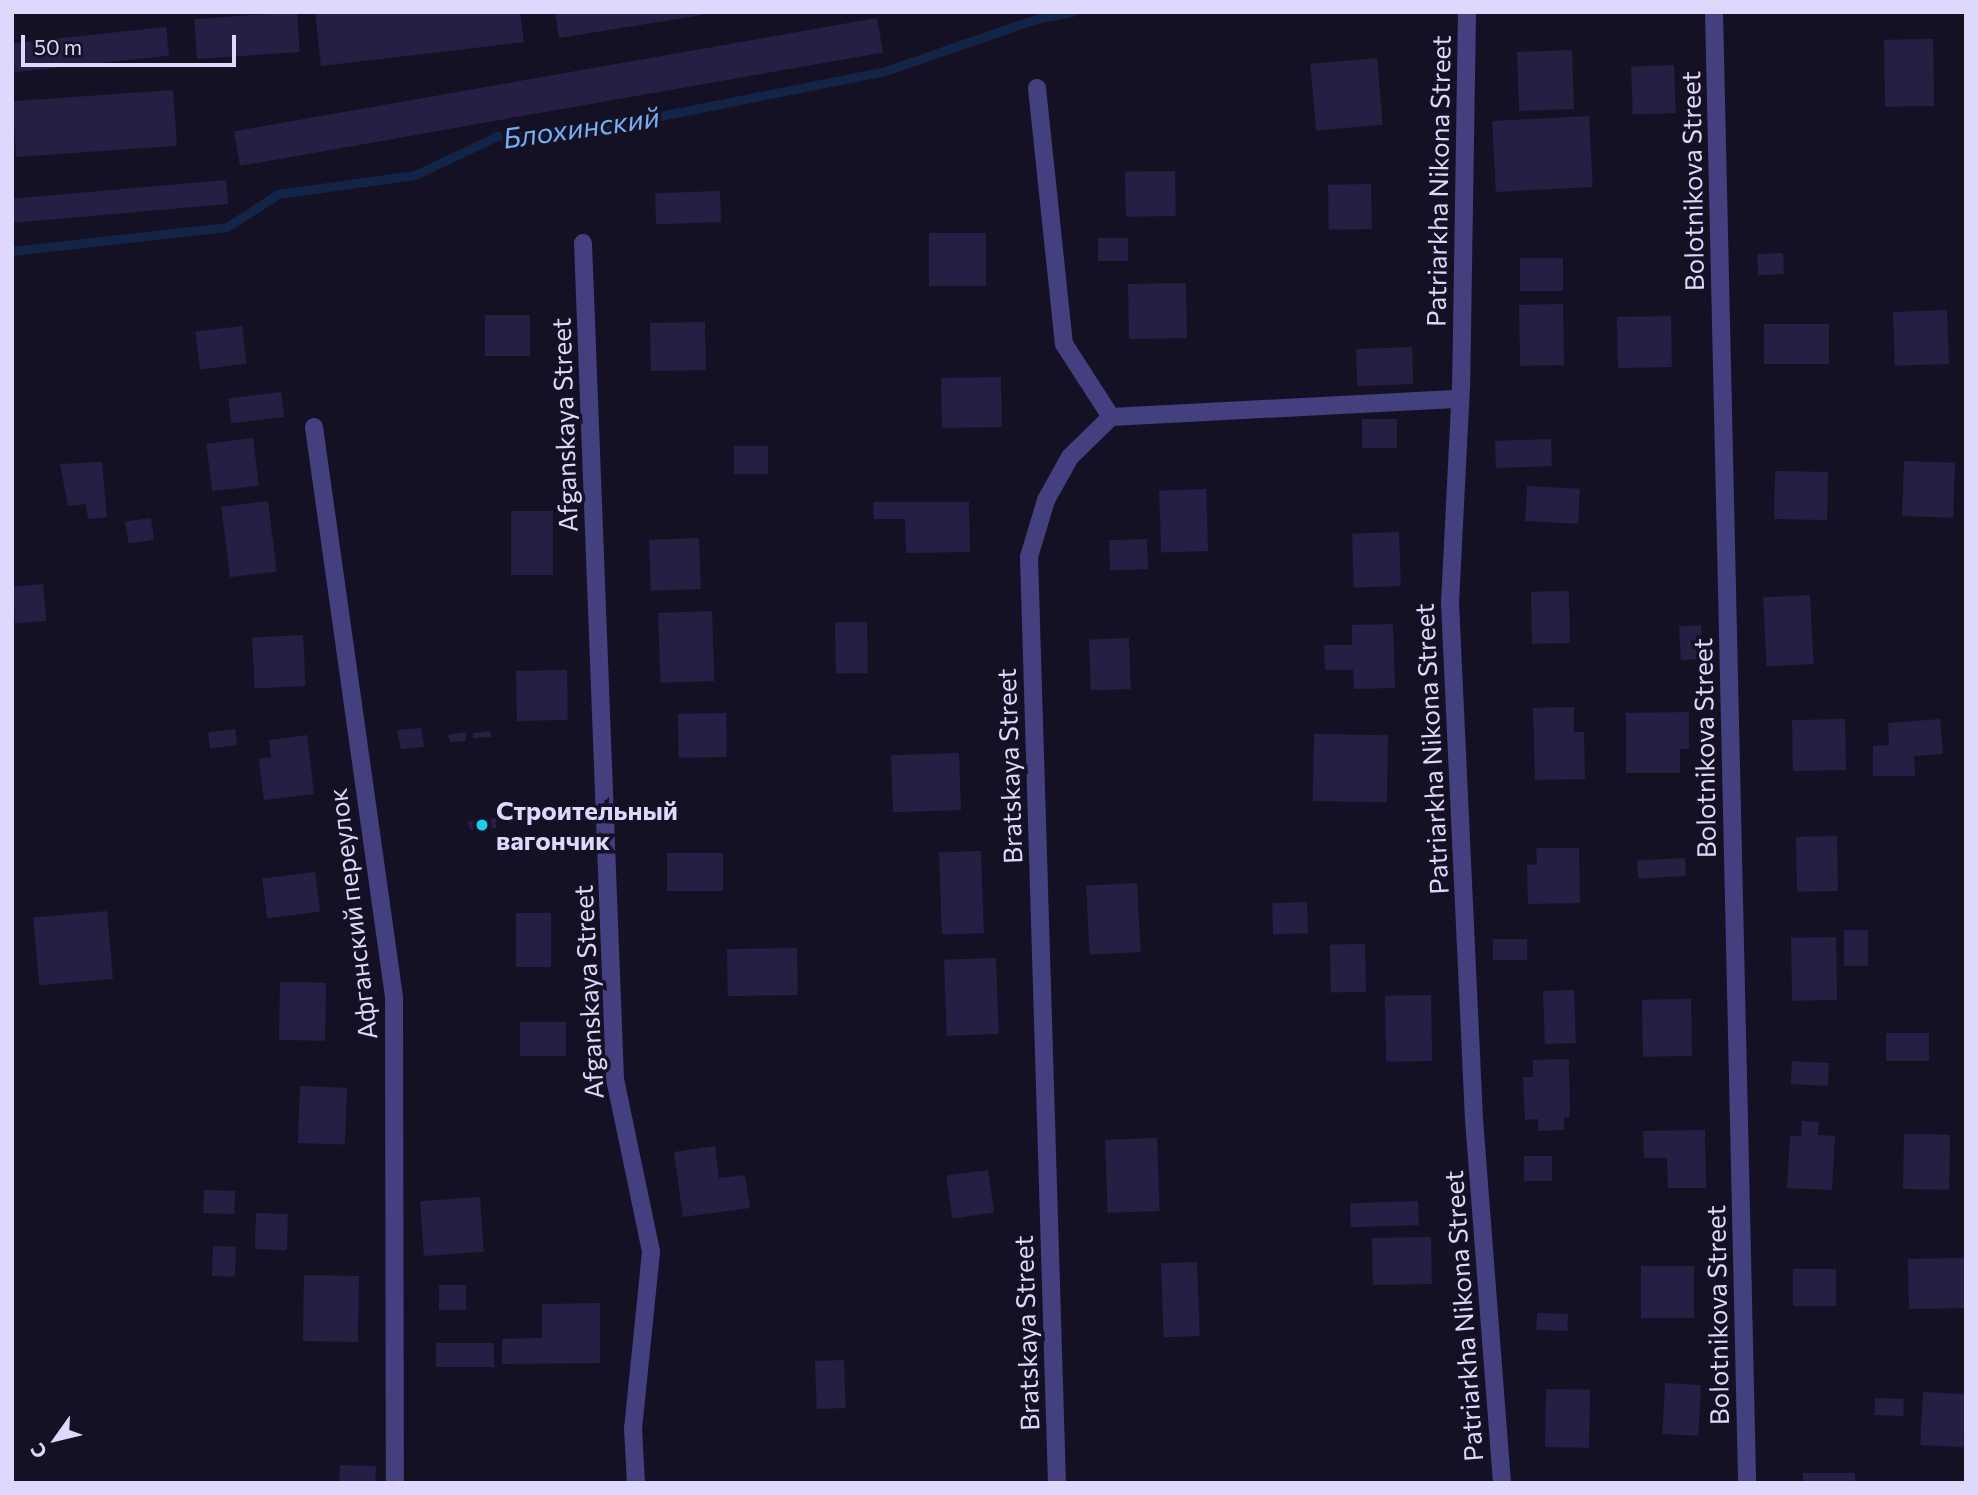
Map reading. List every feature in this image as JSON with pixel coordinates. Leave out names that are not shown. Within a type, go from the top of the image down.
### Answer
[{"type":"street","name":"Patriarkha Nikona Street","points":[[1467,12],[1460,399],[1450,603],[1474,1119],[1502,1483]]},
{"type":"street","name":"Bolotnikova Street","points":[[1714,12],[1746,1483]]},
{"type":"street","points":[[1037,88],[1064,344],[1111,417],[1460,399]]},
{"type":"street","name":"Afganskaya Street","points":[[583,243],[615,1079],[651,1252],[633,1428],[636,1483]]},
{"type":"street","name":"Bratskaya Street","points":[[1057,1483],[1029,557],[1046,500],[1070,457],[1111,417]]},
{"type":"street","name":"Афганский переулок","points":[[314,427],[394,997],[396,1483]]},
{"type":"building","points":[[297,12],[300,52],[197,59],[194,19]]},
{"type":"building","points":[[315,12],[520,12],[524,42],[321,66]]},
{"type":"building","points":[[555,12],[708,12],[708,14],[559,38]]},
{"type":"building","points":[[877,18],[883,52],[240,166],[234,131]]},
{"type":"building","points":[[166,27],[169,56],[15,72],[12,43]]},
{"type":"building","points":[[1933,39],[1934,106],[1885,107],[1884,40]]},
{"type":"building","points":[[1572,50],[1574,109],[1519,111],[1517,52]]},
{"type":"building","points":[[1377,58],[1383,125],[1316,131],[1310,64]]},
{"type":"building","points":[[1674,65],[1676,113],[1633,114],[1631,67]]},
{"type":"building","points":[[173,90],[177,146],[16,157],[12,101]]},
{"type":"building","points":[[1589,116],[1593,187],[1496,192],[1492,121]]},
{"type":"building","points":[[1175,171],[1176,216],[1126,217],[1125,172]]},
{"type":"building","points":[[226,180],[228,204],[14,223],[12,199]]},
{"type":"building","points":[[1371,184],[1372,229],[1329,230],[1328,185]]},
{"type":"building","points":[[720,191],[721,222],[656,224],[655,193]]},
{"type":"building","points":[[929,233],[986,233],[986,286],[929,286]]},
{"type":"building","points":[[1098,238],[1128,238],[1128,261],[1098,261]]},
{"type":"building","points":[[1783,253],[1784,274],[1758,275],[1757,254]]},
{"type":"building","points":[[1520,258],[1563,258],[1563,291],[1520,291]]},
{"type":"building","points":[[1186,283],[1187,338],[1129,339],[1128,284]]},
{"type":"building","points":[[1563,304],[1564,365],[1520,366],[1519,305]]},
{"type":"building","points":[[1947,310],[1949,364],[1895,366],[1893,312]]},
{"type":"building","points":[[485,315],[530,315],[530,356],[485,356]]},
{"type":"building","points":[[1671,316],[1672,367],[1618,368],[1617,317]]},
{"type":"building","points":[[705,322],[706,370],[651,371],[650,323]]},
{"type":"building","points":[[1764,324],[1829,324],[1829,364],[1764,364]]},
{"type":"building","points":[[242,326],[247,364],[200,369],[195,332]]},
{"type":"building","points":[[1412,347],[1413,384],[1357,386],[1356,349]]},
{"type":"building","points":[[1001,377],[1002,427],[942,428],[941,378]]},
{"type":"building","points":[[281,392],[284,417],[231,423],[228,398]]},
{"type":"building","points":[[1362,419],[1397,419],[1397,448],[1362,448]]},
{"type":"building","points":[[253,438],[259,486],[212,491],[206,444]]},
{"type":"building","points":[[1551,439],[1552,466],[1496,468],[1495,441]]},
{"type":"building","points":[[734,446],[768,446],[768,474],[734,474]]},
{"type":"building","points":[[1904,461],[1955,463],[1953,518],[1902,516]]},
{"type":"building","points":[[102,462],[107,517],[88,519],[86,504],[68,506],[60,464]]},
{"type":"building","points":[[1775,471],[1828,472],[1827,520],[1774,519]]},
{"type":"building","points":[[1527,486],[1580,489],[1578,524],[1525,521]]},
{"type":"building","points":[[1206,489],[1208,551],[1161,553],[1159,491]]},
{"type":"building","points":[[268,501],[277,571],[230,577],[221,507]]},
{"type":"building","points":[[873,502],[969,502],[970,552],[906,553],[905,519],[874,519]]},
{"type":"building","points":[[511,511],[553,511],[553,575],[511,575]]},
{"type":"building","points":[[151,518],[154,540],[128,543],[125,522]]},
{"type":"building","points":[[1399,532],[1401,586],[1354,588],[1352,534]]},
{"type":"building","points":[[699,538],[701,589],[651,591],[649,540]]},
{"type":"building","points":[[1147,539],[1148,569],[1110,570],[1109,540]]},
{"type":"building","points":[[43,584],[46,621],[15,624],[12,587]]},
{"type":"building","points":[[1569,591],[1570,643],[1532,644],[1531,592]]},
{"type":"building","points":[[1810,595],[1814,664],[1767,666],[1763,597]]},
{"type":"building","points":[[712,611],[714,681],[660,683],[658,613]]},
{"type":"building","points":[[867,622],[868,673],[836,674],[835,623]]},
{"type":"building","points":[[1393,624],[1395,688],[1354,689],[1353,670],[1325,670],[1324,645],[1352,645],[1352,625]]},
{"type":"building","points":[[1701,625],[1703,659],[1681,660],[1679,626]]},
{"type":"building","points":[[303,635],[306,686],[255,689],[252,638]]},
{"type":"building","points":[[1129,638],[1131,689],[1091,690],[1089,639]]},
{"type":"building","points":[[567,670],[568,720],[517,721],[516,671]]},
{"type":"building","points":[[1574,707],[1574,732],[1584,732],[1585,779],[1535,780],[1533,708]]},
{"type":"building","points":[[1689,712],[1689,749],[1680,749],[1680,773],[1626,773],[1626,713]]},
{"type":"building","points":[[726,713],[727,757],[679,758],[678,714]]},
{"type":"building","points":[[1845,719],[1846,770],[1793,771],[1792,720]]},
{"type":"building","points":[[1940,719],[1943,754],[1914,756],[1915,776],[1873,776],[1873,746],[1889,745],[1888,723]]},
{"type":"building","points":[[421,728],[424,747],[401,749],[397,730]]},
{"type":"building","points":[[235,729],[237,745],[210,748],[208,732]]},
{"type":"building","points":[[490,731],[491,737],[473,738],[473,733]]},
{"type":"building","points":[[466,732],[466,741],[450,742],[448,735]]},
{"type":"building","points":[[1314,734],[1388,735],[1387,802],[1313,801]]},
{"type":"building","points":[[307,735],[314,794],[264,800],[259,759],[271,757],[269,740]]},
{"type":"building","points":[[959,753],[961,810],[893,812],[891,755]]},
{"type":"building","name":"Строительный вагончик","points":[[496,818],[496,828],[470,830],[468,821]]},
{"type":"building","points":[[1837,836],[1838,891],[1797,892],[1796,837]]},
{"type":"building","points":[[1536,848],[1579,848],[1580,903],[1528,904],[1527,865],[1537,864]]},
{"type":"building","points":[[981,851],[984,933],[942,934],[939,852]]},
{"type":"building","points":[[667,853],[723,853],[723,891],[667,891]]},
{"type":"building","points":[[1685,858],[1686,876],[1638,878],[1637,861]]},
{"type":"building","points":[[315,872],[320,912],[267,918],[262,878]]},
{"type":"building","points":[[1137,883],[1141,952],[1090,955],[1086,886]]},
{"type":"building","points":[[1307,902],[1308,933],[1273,934],[1272,903]]},
{"type":"building","points":[[107,911],[113,979],[39,985],[33,917]]},
{"type":"building","points":[[516,913],[551,913],[551,967],[516,967]]},
{"type":"building","points":[[1844,930],[1868,930],[1868,966],[1844,966]]},
{"type":"building","points":[[1836,937],[1837,1000],[1792,1001],[1791,938]]},
{"type":"building","points":[[1493,939],[1527,939],[1527,960],[1493,960]]},
{"type":"building","points":[[1365,944],[1366,992],[1331,993],[1330,945]]},
{"type":"building","points":[[797,948],[798,995],[728,996],[727,949]]},
{"type":"building","points":[[996,958],[999,1034],[947,1036],[944,960]]},
{"type":"building","points":[[280,982],[326,983],[325,1041],[279,1040]]},
{"type":"building","points":[[1574,990],[1576,1043],[1545,1044],[1543,991]]},
{"type":"building","points":[[1431,995],[1432,1061],[1386,1062],[1385,996]]},
{"type":"building","points":[[1691,999],[1692,1056],[1643,1057],[1642,1000]]},
{"type":"building","points":[[520,1022],[566,1022],[566,1056],[520,1056]]},
{"type":"building","points":[[1886,1033],[1929,1033],[1929,1061],[1886,1061]]},
{"type":"building","points":[[1569,1059],[1570,1117],[1564,1117],[1564,1130],[1538,1131],[1538,1119],[1525,1120],[1523,1077],[1533,1077],[1533,1060]]},
{"type":"building","points":[[1792,1061],[1829,1063],[1828,1086],[1791,1084]]},
{"type":"building","points":[[300,1086],[347,1088],[345,1145],[298,1143]]},
{"type":"building","points":[[1802,1121],[1819,1122],[1818,1135],[1835,1136],[1832,1190],[1787,1188],[1790,1136],[1801,1136]]},
{"type":"building","points":[[1705,1130],[1706,1188],[1668,1188],[1667,1158],[1644,1158],[1643,1131]]},
{"type":"building","points":[[1904,1134],[1950,1135],[1949,1190],[1903,1189]]},
{"type":"building","points":[[1157,1138],[1160,1211],[1108,1213],[1105,1140]]},
{"type":"building","points":[[715,1146],[719,1178],[745,1175],[750,1208],[683,1217],[674,1152]]},
{"type":"building","points":[[1524,1156],[1552,1156],[1552,1181],[1524,1181]]},
{"type":"building","points":[[988,1170],[994,1213],[952,1218],[946,1176]]},
{"type":"building","points":[[204,1190],[235,1191],[234,1214],[203,1213]]},
{"type":"building","points":[[480,1197],[484,1252],[424,1256],[420,1201]]},
{"type":"building","points":[[1418,1201],[1419,1225],[1351,1227],[1350,1203]]},
{"type":"building","points":[[256,1213],[288,1214],[287,1250],[255,1249]]},
{"type":"building","points":[[1431,1237],[1432,1284],[1373,1285],[1372,1238]]},
{"type":"building","points":[[213,1246],[236,1247],[235,1277],[212,1276]]},
{"type":"building","points":[[1965,1258],[1966,1308],[1909,1309],[1908,1259]]},
{"type":"building","points":[[1197,1262],[1200,1336],[1164,1337],[1161,1263]]},
{"type":"building","points":[[1641,1266],[1694,1266],[1694,1318],[1641,1318]]},
{"type":"building","points":[[1793,1269],[1836,1269],[1836,1306],[1793,1306]]},
{"type":"building","points":[[304,1275],[359,1276],[358,1342],[303,1341]]},
{"type":"building","points":[[439,1285],[466,1285],[466,1310],[439,1310]]},
{"type":"building","points":[[600,1303],[600,1363],[502,1364],[502,1339],[542,1338],[542,1304]]},
{"type":"building","points":[[1537,1313],[1568,1314],[1567,1331],[1536,1330]]},
{"type":"building","points":[[436,1343],[494,1343],[494,1367],[436,1367]]},
{"type":"building","points":[[844,1360],[846,1408],[817,1409],[815,1361]]},
{"type":"building","points":[[1665,1383],[1701,1385],[1698,1436],[1662,1434]]},
{"type":"building","points":[[1546,1389],[1590,1390],[1589,1448],[1545,1447]]},
{"type":"building","points":[[1923,1392],[1966,1394],[1963,1447],[1920,1445]]},
{"type":"building","points":[[1875,1398],[1904,1399],[1903,1416],[1874,1415]]},
{"type":"building","points":[[340,1465],[376,1466],[375,1483],[339,1483]]},
{"type":"building","points":[[1803,1473],[1855,1473],[1855,1483],[1803,1483]]},
{"type":"waterway","name":"Блохинский","points":[[12,251],[227,227],[278,194],[415,175],[497,136],[585,131],[885,71],[1036,19],[1072,12]]},
{"type":"place","name":"Строительный вагончик","points":[[482,825]]}]
